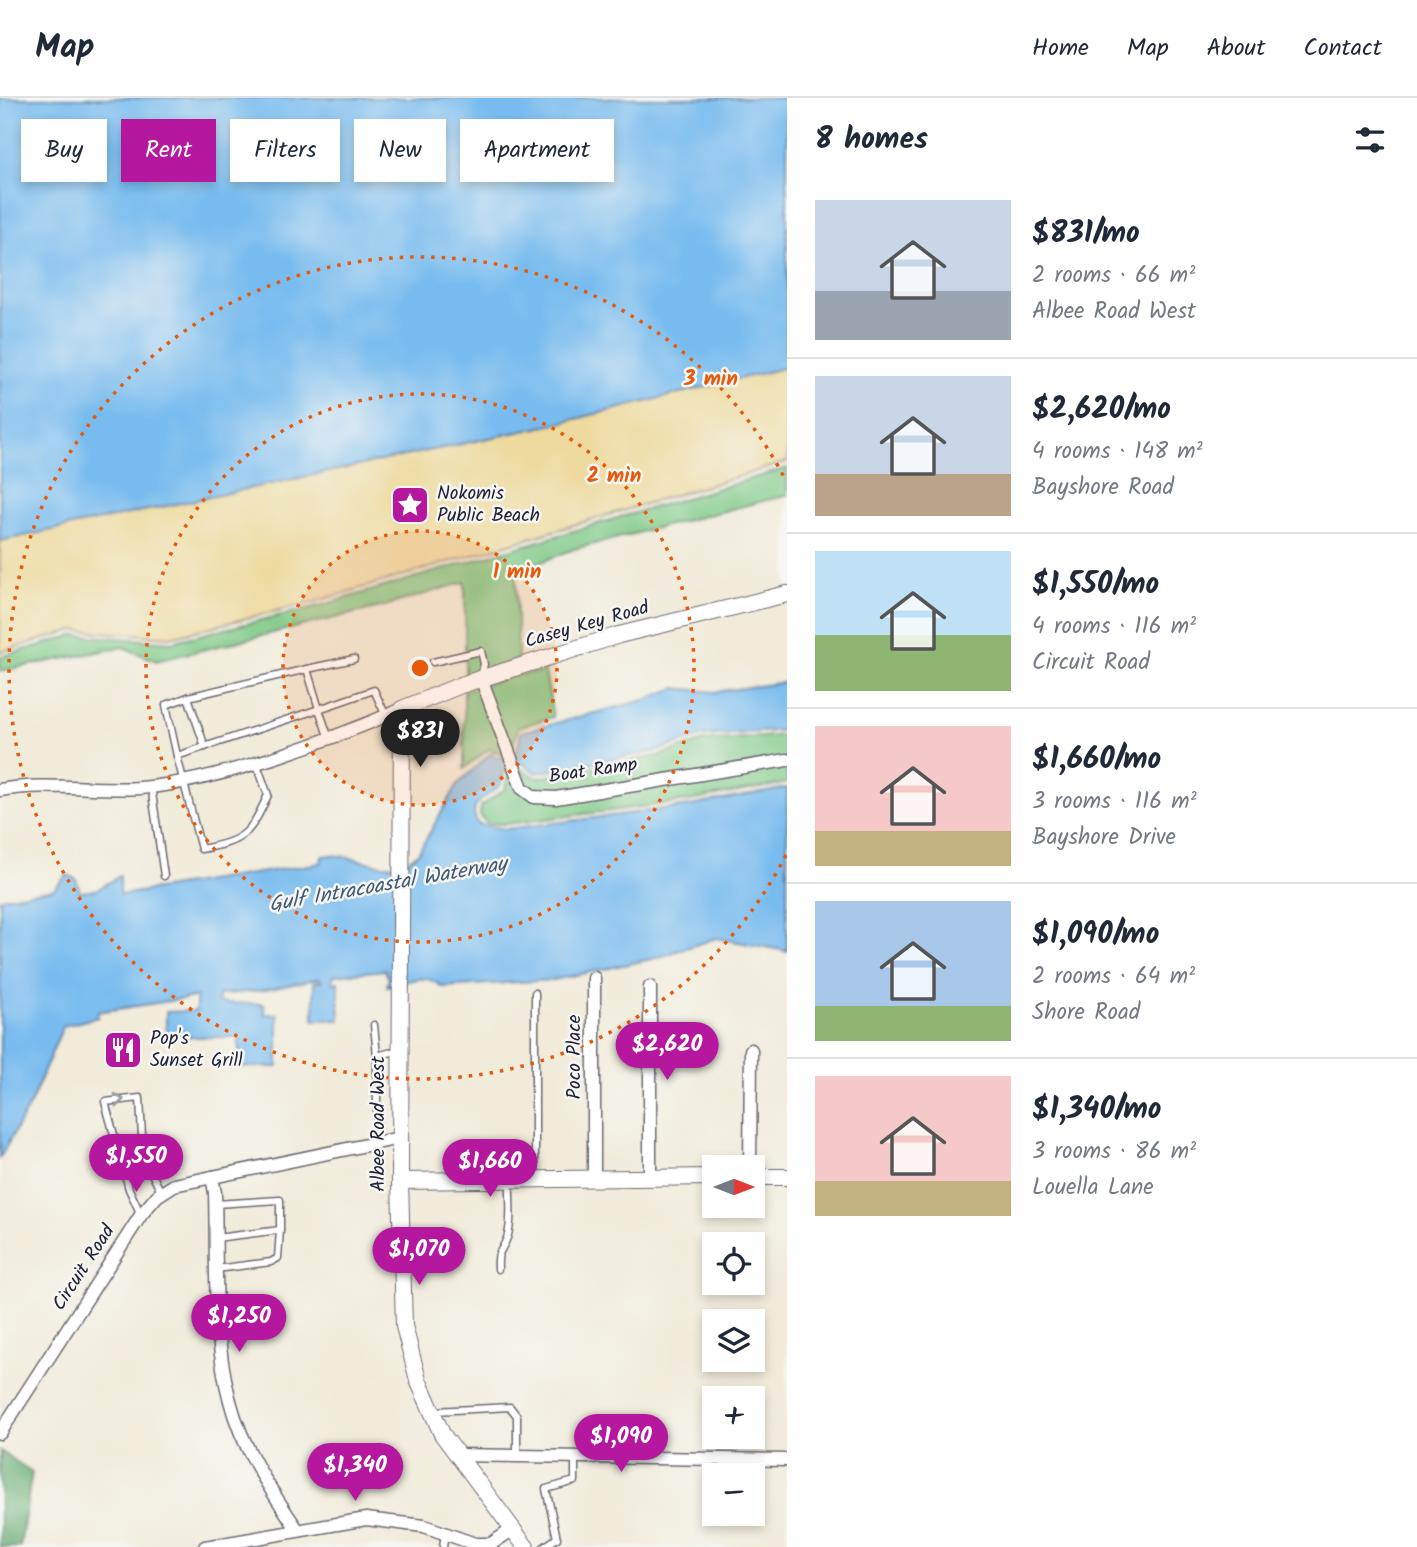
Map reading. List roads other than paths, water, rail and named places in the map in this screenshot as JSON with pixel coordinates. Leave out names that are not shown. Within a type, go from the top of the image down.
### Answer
[{"type":"street","name":"Casey Key Road","points":[[402,709],[481,678],[619,635],[787,594]]},
{"type":"street","name":"Boat Ramp","points":[[481,678],[506,747],[528,794],[545,798],[787,760]]},
{"type":"street","points":[[0,790],[34,786],[151,786],[181,782],[256,761],[402,709]]},
{"type":"street","name":"Albee Road West","points":[[402,709],[400,1181],[404,1326],[414,1369],[431,1411],[456,1455],[526,1547]]},
{"type":"street","name":"Poco Place","points":[[594,978],[594,1179]]},
{"type":"street","points":[[650,987],[650,1178]]},
{"type":"street","points":[[750,1155],[751,1050]]},
{"type":"street","points":[[161,1192],[174,1185],[400,1138]]},
{"type":"street","points":[[212,1177],[222,1353],[230,1403],[261,1475],[297,1529]]},
{"type":"street","points":[[400,1181],[702,1177]]},
{"type":"street","points":[[765,1177],[787,1177]]},
{"type":"street","name":"Circuit Road","points":[[0,1433],[141,1215],[161,1192]]},
{"type":"street","points":[[456,1455],[787,1460]]},
{"type":"street","points":[[205,1547],[347,1521],[387,1519],[484,1545],[498,1540],[513,1529]]},
{"type":"lane","points":[[433,662],[481,651],[484,664],[481,678]]},
{"type":"lane","points":[[256,761],[268,795],[254,827],[230,844],[201,849],[181,782],[166,705],[188,697],[354,659]]},
{"type":"lane","points":[[307,669],[328,736]]},
{"type":"lane","points":[[177,756],[374,690],[386,716]]},
{"type":"lane","points":[[188,697],[205,747]]},
{"type":"lane","points":[[151,786],[164,876]]},
{"type":"lane","points":[[535,993],[535,1180]]},
{"type":"lane","points":[[374,1026],[377,1056],[377,1142]]},
{"type":"lane","points":[[377,1056],[401,1049]]},
{"type":"lane","points":[[141,1215],[129,1189],[106,1102],[140,1098],[143,1156],[161,1192]]},
{"type":"lane","points":[[121,1154],[143,1156]]},
{"type":"lane","points":[[498,1269],[497,1252],[507,1239],[510,1180]]},
{"type":"lane","points":[[215,1204],[280,1199],[278,1258],[271,1262],[216,1269]]},
{"type":"lane","points":[[216,1238],[280,1230]]},
{"type":"lane","points":[[431,1411],[510,1406],[517,1416],[517,1456]]},
{"type":"lane","points":[[544,1547],[557,1538],[546,1489],[575,1481],[575,1457]]},
{"type":"lane","points":[[443,1547],[445,1533]]},
{"type":"water","points":[[0,98],[787,98],[787,367],[551,425],[0,541]]},
{"type":"water","name":"Gulf Intracoastal Waterway","points":[[787,682],[787,730],[703,736],[657,751],[536,773],[522,763],[504,771],[499,786],[479,802],[474,811],[478,824],[506,829],[689,806],[787,788],[787,951],[716,938],[656,958],[553,980],[442,987],[436,982],[422,979],[387,986],[389,979],[385,970],[334,975],[332,983],[338,982],[340,1020],[314,1020],[314,982],[321,981],[320,978],[266,990],[218,995],[219,1003],[264,1004],[265,1014],[278,1015],[278,1067],[241,1067],[238,1037],[166,1037],[166,1012],[196,1011],[196,997],[97,1012],[98,1017],[63,1026],[31,1102],[0,1158],[0,898],[54,889],[67,875],[76,879],[80,892],[96,890],[120,876],[120,895],[321,863],[322,856],[334,855],[396,865],[418,853],[458,784],[491,753],[498,758],[517,751],[521,732],[645,700],[675,688],[714,692]]},
{"type":"place","name":"Nokomis Public Beach","points":[[410,505]]},
{"type":"place","name":"Pop's Sunset Grill","points":[[123,1050]]}]
